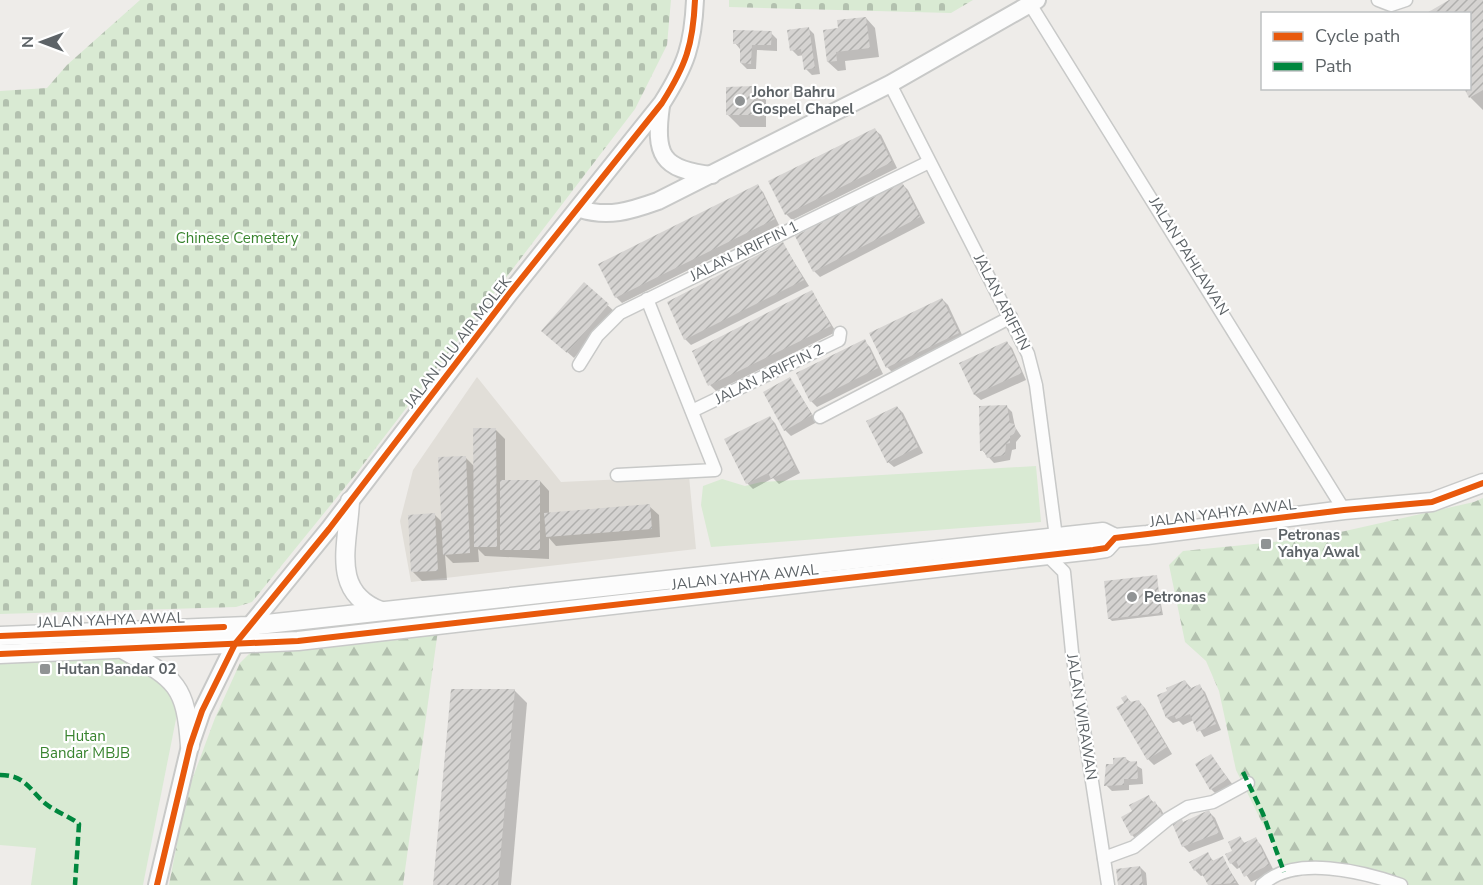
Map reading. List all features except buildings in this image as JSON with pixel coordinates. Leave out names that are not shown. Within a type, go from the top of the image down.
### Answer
[{"type":"main road","name":"JALAN YAHYA AWAL","points":[[0,636],[248,626],[1103,532],[1115,538],[1344,510],[1432,502],[1483,483]]},
{"type":"main road","points":[[350,501],[346,568],[348,580],[352,593],[359,601],[384,612]]},
{"type":"main road","name":"JALAN YAHYA AWAL","points":[[0,654],[298,641],[1083,551],[1106,548],[1115,538]]},
{"type":"main road","points":[[124,650],[166,675],[173,682],[188,712],[190,746]]},
{"type":"street","name":"JALAN ULU AIR MOLEK","points":[[157,885],[190,746],[202,711],[235,644],[662,103],[681,74],[688,56],[695,0]]},
{"type":"street","points":[[1378,0],[1391,5],[1406,0]]},
{"type":"street","points":[[580,209],[597,214],[628,212],[658,201],[890,84],[1034,2]]},
{"type":"street","name":"JALAN PAHLAWAN","points":[[1034,2],[1344,510]]},
{"type":"street","name":"JALAN ARIFFIN","points":[[890,84],[1028,354],[1036,385],[1056,537]]},
{"type":"street","points":[[662,103],[657,135],[658,148],[670,163],[681,169],[712,175]]},
{"type":"street","name":"JALAN ARIFFIN 1","points":[[579,365],[597,336],[620,313],[929,162]]},
{"type":"street","points":[[617,475],[714,472],[715,468],[647,299]]},
{"type":"street","points":[[820,417],[1011,317]]},
{"type":"street","name":"JALAN ARIFFIN 2","points":[[692,411],[839,340],[840,333]]},
{"type":"street","points":[[1047,555],[1064,572],[1083,551]]},
{"type":"street","name":"JALAN WIRAWAN","points":[[1064,572],[1072,652],[1108,885]]},
{"type":"street","points":[[1104,858],[1134,847],[1168,819],[1188,807],[1213,802],[1248,783]]},
{"type":"street","points":[[1262,885],[1284,872],[1329,868],[1369,873],[1401,885]]},
{"type":"street","points":[[1284,872],[1292,885]]},
{"type":"shaded area","points":[[477,377],[561,482],[689,476],[696,549],[411,582],[400,521],[413,470]]},
{"type":"green space","name":"Chinese Cemetery","points":[[140,0],[671,0],[667,45],[635,109],[355,475],[252,602],[236,607],[0,614],[0,91],[47,88],[67,65]]},
{"type":"green space","points":[[729,0],[973,0],[951,13],[729,7]]},
{"type":"green space","points":[[1036,466],[1041,522],[711,547],[701,505],[703,486],[722,479],[745,486],[761,482]]},
{"type":"green space","points":[[1483,498],[1483,885],[1409,885],[1374,871],[1319,863],[1283,865],[1236,770],[1219,691],[1206,661],[1185,642],[1169,565],[1183,551],[1314,538],[1474,502]]},
{"type":"green space","points":[[438,630],[403,885],[169,885],[186,796],[215,718],[240,663],[255,648]]},
{"type":"green space","name":"Hutan Bandar MBJB","points":[[116,659],[154,669],[178,709],[143,885],[31,885],[36,848],[0,845],[0,661]]},
{"type":"marked path","points":[[1243,772],[1263,814],[1284,872]]},
{"type":"marked path","points":[[0,775],[21,780],[46,804],[79,824],[75,885]]},
{"type":"cycle path","points":[[157,885],[190,746],[202,711],[235,644],[329,529],[509,294],[662,103],[687,54],[695,0]]},
{"type":"cycle path","points":[[0,654],[298,641],[1093,550],[1106,548],[1115,538],[1344,510],[1432,502],[1483,483]]},
{"type":"cycle path","points":[[0,636],[224,627]]},
{"type":"place","name":"Johor Bahru Gospel Chapel","points":[[740,101]]},
{"type":"place","name":"Petronas Yahya Awal","points":[[1266,544]]},
{"type":"place","name":"Petronas","points":[[1132,597]]},
{"type":"place","name":"Hutan Bandar 02","points":[[45,669]]}]
